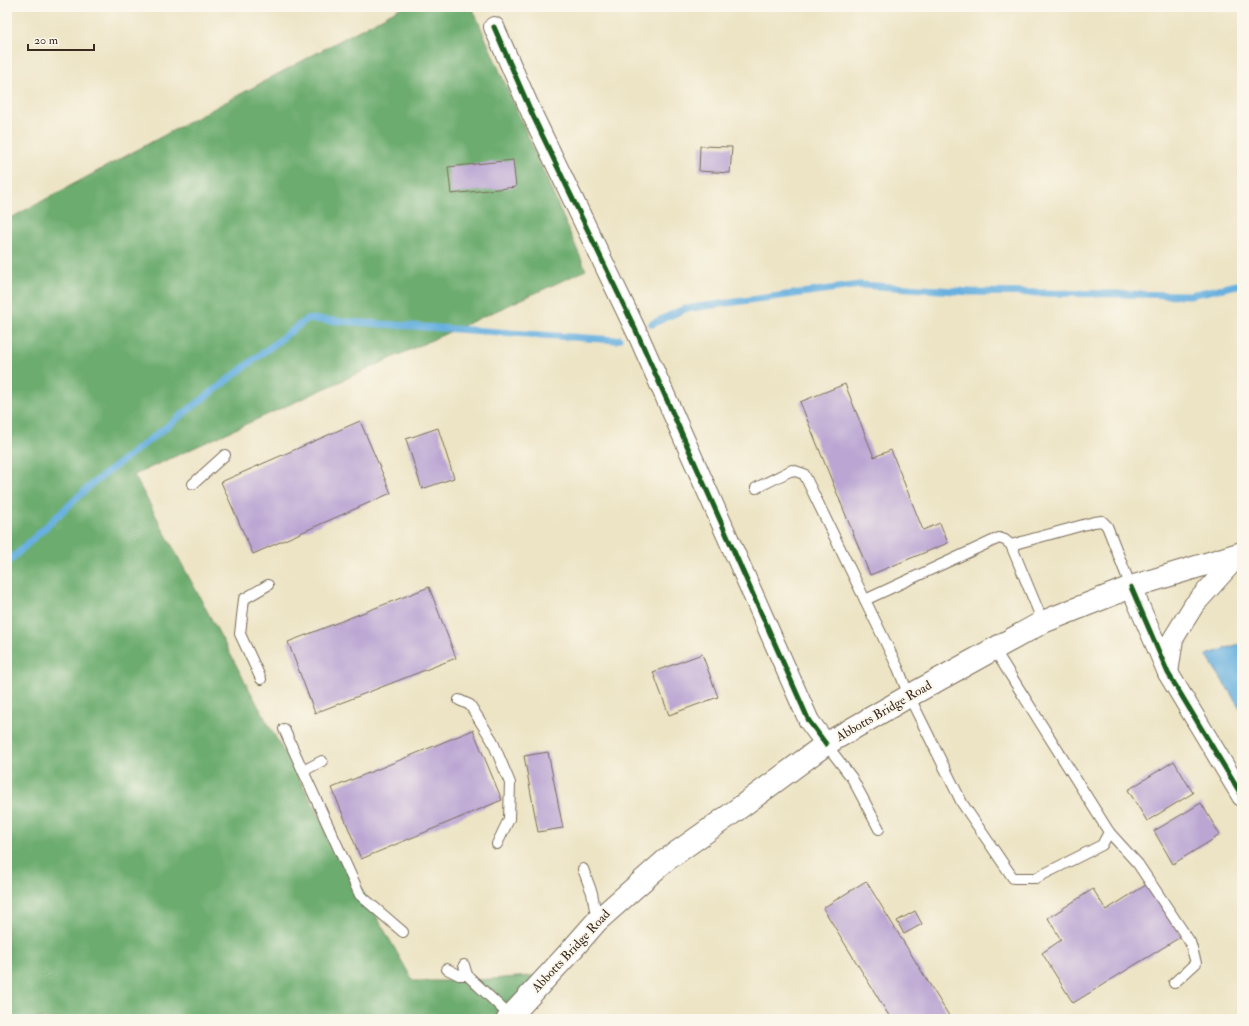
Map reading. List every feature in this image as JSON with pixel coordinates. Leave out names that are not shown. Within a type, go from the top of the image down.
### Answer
[{"type":"main road","name":"Abbotts Bridge Road","points":[[509,1018],[597,921],[666,860],[826,744],[1043,622],[1131,587],[1241,553]]},
{"type":"street","points":[[494,27],[533,116],[639,337],[810,721],[826,744]]},
{"type":"street","points":[[1168,672],[1173,639],[1177,632],[1194,605],[1241,553]]},
{"type":"street","points":[[1131,587],[1168,672],[1242,796]]},
{"type":"lane","points":[[193,484],[225,455]]},
{"type":"lane","points":[[756,488],[792,470],[804,474],[898,668],[909,696],[962,803],[1013,878],[1036,878],[1102,845],[1109,832]]},
{"type":"lane","points":[[1012,545],[1102,521],[1107,526],[1131,587]]},
{"type":"lane","points":[[865,600],[999,538],[1012,545],[1043,622]]},
{"type":"lane","points":[[261,679],[240,634],[244,599],[268,585]]},
{"type":"lane","points":[[994,649],[1109,832],[1138,864],[1190,942],[1196,962],[1174,983]]},
{"type":"lane","points":[[459,700],[470,705],[492,740],[510,783],[509,819],[497,844]]},
{"type":"lane","points":[[284,730],[360,896],[403,932]]},
{"type":"lane","points":[[826,744],[852,778],[879,830]]},
{"type":"lane","points":[[303,771],[322,761]]},
{"type":"lane","points":[[583,868],[592,893],[597,921]]},
{"type":"lane","points":[[447,969],[459,976],[465,970],[509,1018]]},
{"type":"green space","points":[[402,7],[472,7],[586,270],[134,475],[263,715],[413,981],[464,981],[557,974],[515,1019],[7,1019],[7,220]]},
{"type":"water","points":[[1242,643],[1242,711],[1206,655]]},
{"type":"building","points":[[700,146],[732,147],[730,173],[699,171]]},
{"type":"building","points":[[513,160],[516,187],[451,194],[448,167]]},
{"type":"building","points":[[845,384],[874,457],[891,450],[923,530],[940,523],[948,543],[870,575],[800,402]]},
{"type":"building","points":[[360,421],[391,493],[253,554],[221,482]]},
{"type":"building","points":[[438,428],[454,478],[422,489],[406,439]]},
{"type":"building","points":[[429,587],[456,658],[315,713],[288,642]]},
{"type":"building","points":[[702,654],[718,697],[669,715],[653,672]]},
{"type":"building","points":[[473,730],[502,800],[361,859],[332,788]]},
{"type":"building","points":[[548,752],[563,828],[538,832],[524,756]]},
{"type":"building","points":[[1174,761],[1193,793],[1147,821],[1128,790]]},
{"type":"building","points":[[1201,803],[1220,835],[1173,864],[1154,831]]},
{"type":"building","points":[[866,881],[951,1019],[891,1019],[823,908]]},
{"type":"building","points":[[1149,883],[1182,936],[1073,1003],[1042,953],[1061,940],[1048,918],[1093,889],[1106,910]]},
{"type":"building","points":[[915,911],[922,924],[904,934],[897,921]]},
{"type":"waterway","points":[[652,324],[684,309],[860,285],[971,292],[1190,295],[1242,284]]},
{"type":"waterway","points":[[7,563],[92,484],[307,319],[619,339]]},
{"type":"cycle path","points":[[494,27],[533,116],[639,337],[809,721],[826,744]]},
{"type":"cycle path","points":[[1131,587],[1168,673],[1242,796]]}]
